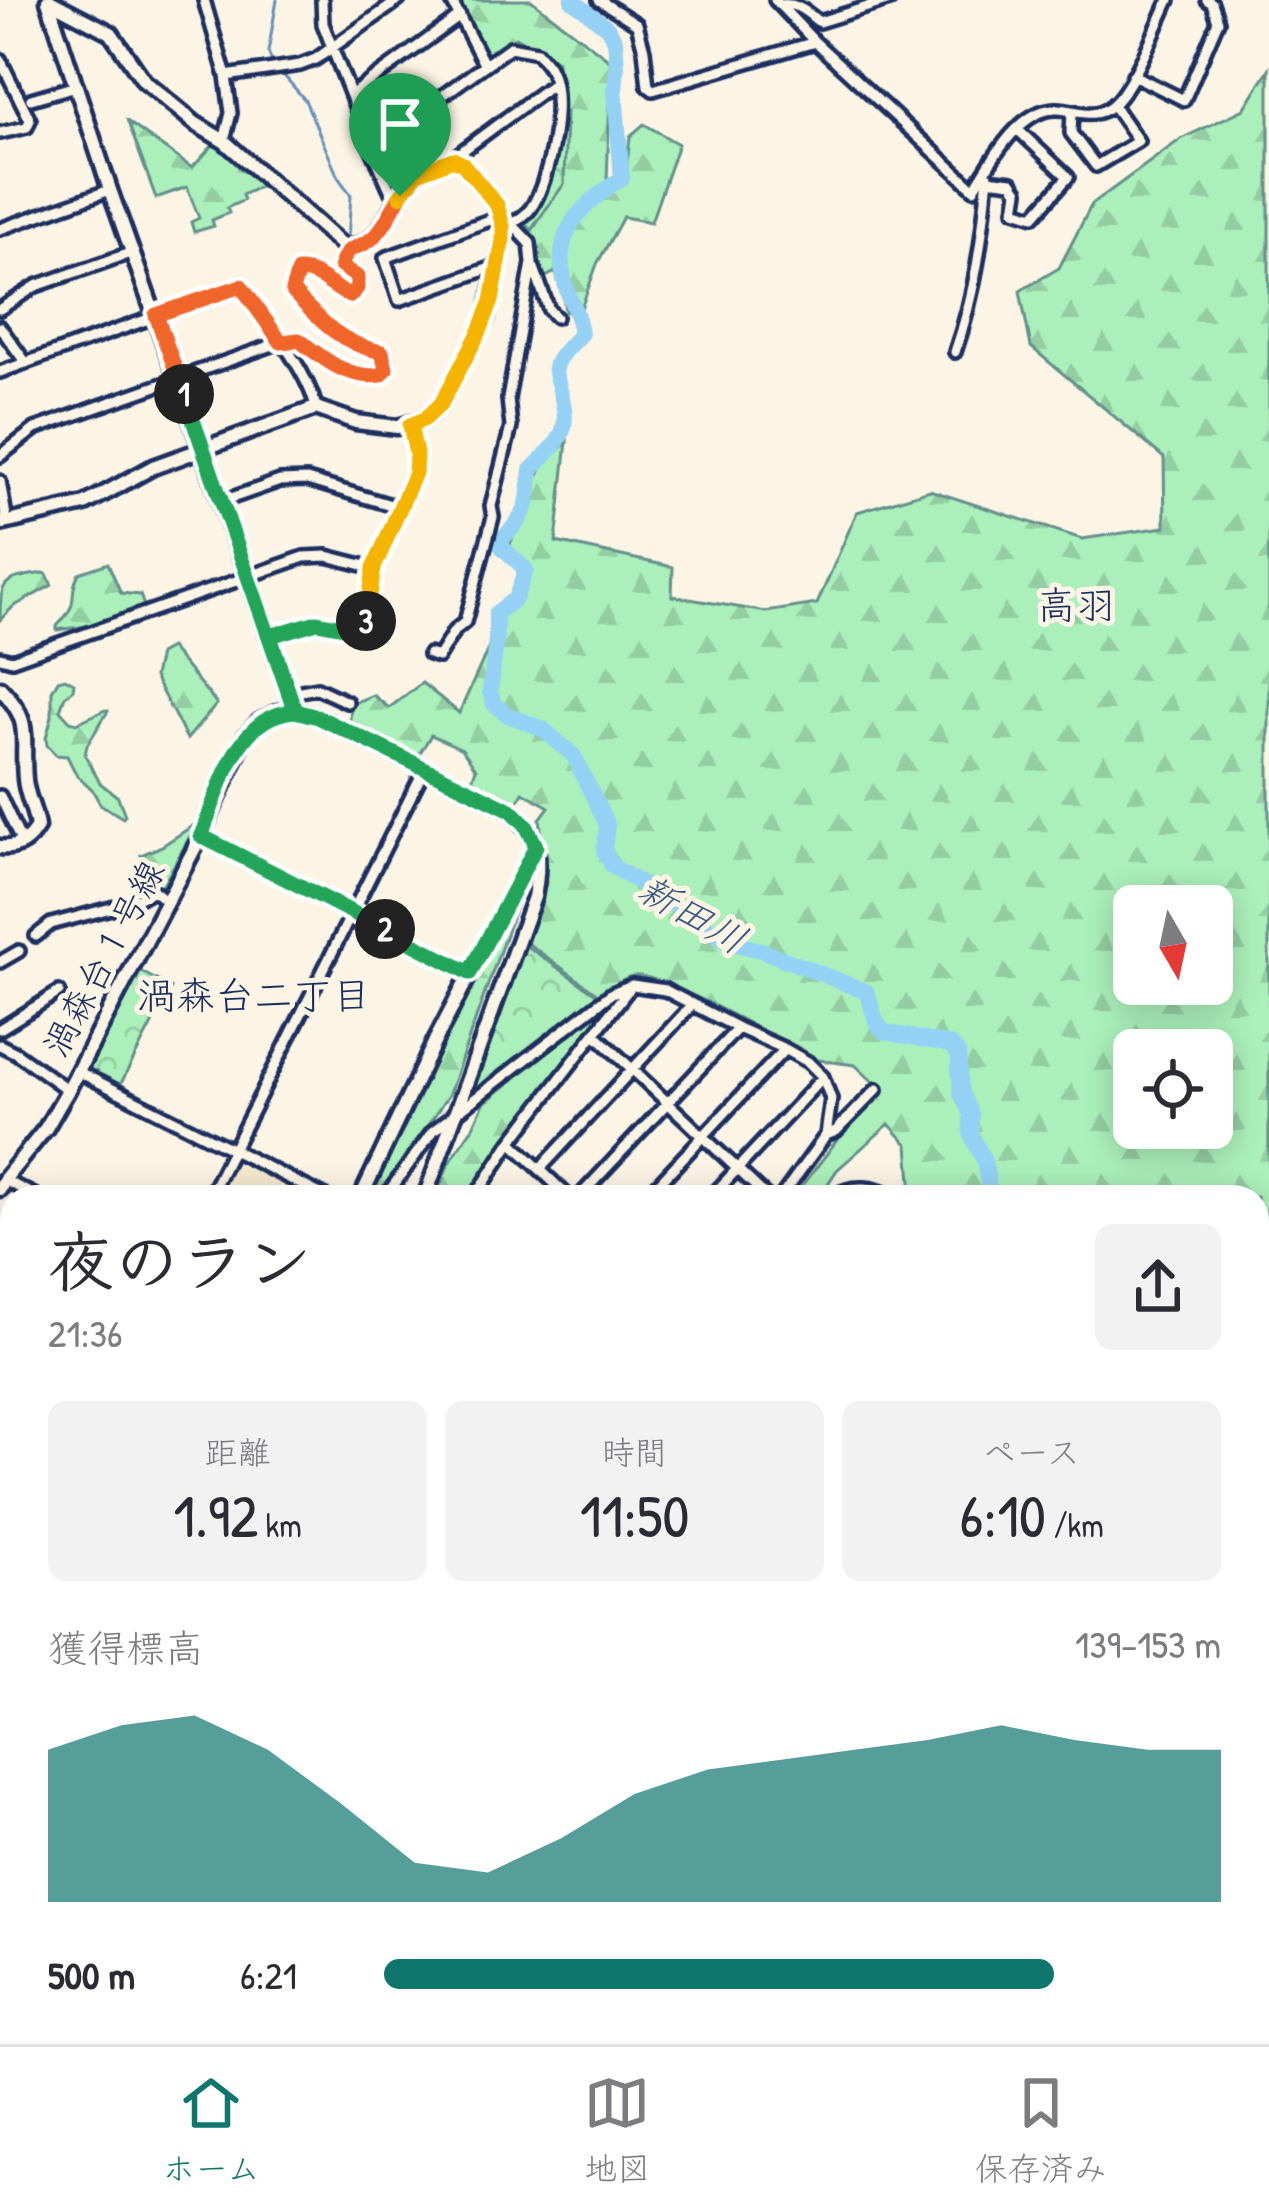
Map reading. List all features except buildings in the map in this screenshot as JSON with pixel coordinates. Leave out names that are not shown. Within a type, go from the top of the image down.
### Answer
[{"type":"street","points":[[48,0],[110,190],[295,711],[318,717],[511,810],[526,825],[536,846],[533,897],[429,1185]]},
{"type":"street","points":[[48,0],[111,33],[144,81],[224,141],[331,238],[350,248]]},
{"type":"street","points":[[204,0],[226,76],[231,113],[224,141]]},
{"type":"street","points":[[322,0],[323,24],[371,147],[391,192],[400,196]]},
{"type":"street","points":[[226,76],[316,59],[399,0]]},
{"type":"street","points":[[451,0],[484,64]]},
{"type":"street","points":[[599,0],[637,25],[653,90],[815,42]]},
{"type":"street","points":[[778,2],[798,6],[819,22],[890,0]]},
{"type":"street","points":[[778,2],[974,189],[1000,147],[1045,110],[1089,115],[1113,105],[1169,0]]},
{"type":"street","points":[[1133,75],[1184,100],[1218,20],[1207,0]]},
{"type":"street","points":[[351,95],[460,16]]},
{"type":"street","points":[[371,147],[510,47],[537,52],[550,68],[554,83],[554,125],[545,176],[530,210],[506,222],[385,258],[399,300],[499,265]]},
{"type":"street","points":[[0,59],[30,120],[27,127],[0,133]]},
{"type":"street","points":[[0,456],[35,430],[281,342],[299,340],[347,373],[381,375],[386,369],[382,352],[361,348],[333,333],[292,291],[298,271],[321,276],[350,296],[357,288],[357,277],[341,266],[350,248],[370,241],[418,173],[450,160],[554,83]]},
{"type":"street","points":[[31,99],[76,86]]},
{"type":"street","points":[[1072,112],[1071,133],[1096,166],[1138,141],[1113,105]]},
{"type":"street","points":[[988,179],[1012,182],[1018,191],[1015,210],[1034,216],[1068,177],[1017,129]]},
{"type":"street","points":[[450,160],[463,164],[506,222],[530,243],[532,263],[556,317]]},
{"type":"street","points":[[955,352],[978,264],[988,166]]},
{"type":"street","points":[[0,229],[110,190]]},
{"type":"street","points":[[0,481],[4,523],[85,503],[154,467],[316,407],[378,426],[410,425],[425,419],[441,404],[487,317],[506,222]]},
{"type":"street","points":[[0,309],[36,286],[133,252]]},
{"type":"street","points":[[429,654],[438,657],[465,622],[471,601],[511,427],[508,399],[532,263]]},
{"type":"street","points":[[0,373],[241,286],[281,342],[316,407]]},
{"type":"street","points":[[0,327],[26,363]]},
{"type":"street","points":[[270,636],[317,622],[364,631],[374,568],[415,473],[410,425]]},
{"type":"street","points":[[223,501],[280,481],[308,480],[401,508]]},
{"type":"street","points":[[0,657],[12,660],[304,556],[327,556],[374,568]]},
{"type":"street","points":[[0,688],[18,706],[24,722],[25,777],[37,827],[30,839],[16,847],[0,847]]},
{"type":"street","points":[[290,693],[317,688],[346,702]]},
{"type":"street","name":"渦森台１号線","points":[[2,1184],[46,1128],[68,1090],[201,836],[245,737],[278,712],[295,711]]},
{"type":"street","points":[[214,1185],[425,768]]},
{"type":"street","points":[[0,796],[22,843]]},
{"type":"street","points":[[201,836],[470,973]]},
{"type":"street","points":[[367,1185],[536,846]]},
{"type":"street","points":[[36,936],[51,924],[130,903],[153,890],[165,900]]},
{"type":"street","points":[[0,962],[19,951]]},
{"type":"street","points":[[482,1185],[632,985]]},
{"type":"street","points":[[394,1185],[433,1131],[611,993],[632,985],[665,990],[785,1049],[823,1077],[831,1100],[826,1135],[791,1185]]},
{"type":"street","points":[[0,1029],[59,992]]},
{"type":"street","points":[[540,1169],[692,1005]]},
{"type":"street","points":[[590,1185],[738,1028]]},
{"type":"street","points":[[595,1034],[754,1185]]},
{"type":"street","points":[[0,1045],[68,1090]]},
{"type":"street","points":[[658,1185],[785,1049]]},
{"type":"street","points":[[77,1071],[301,1185]]},
{"type":"street","points":[[722,1185],[823,1077]]},
{"type":"street","points":[[826,1135],[836,1131],[877,1089]]},
{"type":"street","points":[[511,1142],[557,1185]]},
{"type":"shaded area","points":[[241,1160],[288,1185],[223,1185],[234,1163]]},
{"type":"green space","points":[[455,0],[531,0],[611,61],[607,183],[625,181],[630,136],[644,124],[678,144],[651,222],[623,217],[597,264],[580,311],[565,312],[555,272],[542,279],[530,233],[543,214],[556,173],[557,61],[515,37],[486,55]]},
{"type":"green space","points":[[1269,69],[1269,1185],[910,1185],[908,1145],[889,1124],[837,1170],[827,1185],[803,1185],[881,1089],[855,1065],[818,1060],[668,985],[632,976],[598,994],[527,943],[546,883],[540,819],[549,807],[523,792],[516,805],[472,780],[476,769],[462,749],[431,735],[418,756],[350,721],[351,704],[373,695],[389,708],[422,683],[459,713],[526,565],[509,547],[542,466],[567,442],[556,542],[673,567],[672,596],[766,612],[817,604],[857,512],[930,490],[1082,539],[1165,527],[1164,458],[1031,347],[1020,291],[1059,268],[1092,204],[1181,139],[1244,109]]},
{"type":"green space","points":[[566,112],[564,184],[531,230],[526,224],[553,174],[560,113]]},
{"type":"green space","points":[[128,122],[192,168],[215,143],[261,186],[242,195],[244,200],[227,208],[229,213],[212,220],[214,226],[194,232],[191,222],[199,218],[187,187],[156,198]]},
{"type":"green space","points":[[108,563],[121,593],[140,595],[144,606],[87,626],[57,630],[72,604],[79,573]]},
{"type":"green space","points":[[43,573],[52,585],[0,620],[7,583]]},
{"type":"green space","points":[[170,648],[217,704],[187,739],[154,677],[159,654]]},
{"type":"green space","points":[[65,678],[74,683],[73,690],[60,710],[70,721],[77,723],[108,711],[85,755],[100,783],[118,797],[123,818],[100,804],[67,756],[56,755],[47,745],[52,691]]},
{"type":"green space","points":[[195,827],[161,889],[141,855]]},
{"type":"green space","points":[[510,906],[516,906],[449,1094],[387,1185],[372,1185]]},
{"type":"green space","points":[[525,945],[599,996],[473,1093]]},
{"type":"green space","points":[[140,971],[171,988],[118,1089],[87,1073]]},
{"type":"green space","points":[[609,1007],[499,1146],[476,1185],[440,1185],[484,1103]]},
{"type":"waterway","points":[[273,64],[268,52],[277,0]]},
{"type":"waterway","name":"新田川","points":[[572,0],[607,27],[615,40],[622,178],[572,223],[562,251],[566,287],[581,333],[555,367],[564,412],[562,432],[531,470],[526,508],[502,539],[502,547],[526,570],[515,599],[496,613],[490,692],[494,704],[543,729],[574,756],[607,825],[604,850],[612,866],[727,942],[761,950],[867,992],[877,1024],[885,1032],[950,1045],[958,1053],[961,1093],[989,1185]]},
{"type":"waterway","points":[[280,71],[305,100],[338,177],[351,195],[348,239]]},
{"type":"district","name":"高羽","points":[[1076,605]]},
{"type":"district","name":"渦森台二丁目","points":[[254,995]]},
{"type":"route","points":[[400,196],[370,241],[350,248],[343,258],[341,266],[357,277],[357,288],[350,296],[305,270],[298,271],[292,291],[333,333],[361,348],[382,352],[386,369],[381,375],[347,373],[299,340],[281,342],[241,286],[156,315],[295,711],[278,712],[245,737],[201,836],[470,973],[536,846],[526,825],[511,810],[318,717],[295,711],[270,636],[317,622],[364,631],[374,568],[415,473],[410,425],[441,404],[492,301],[503,226],[497,205],[463,164],[442,161],[418,173],[400,196]]}]
